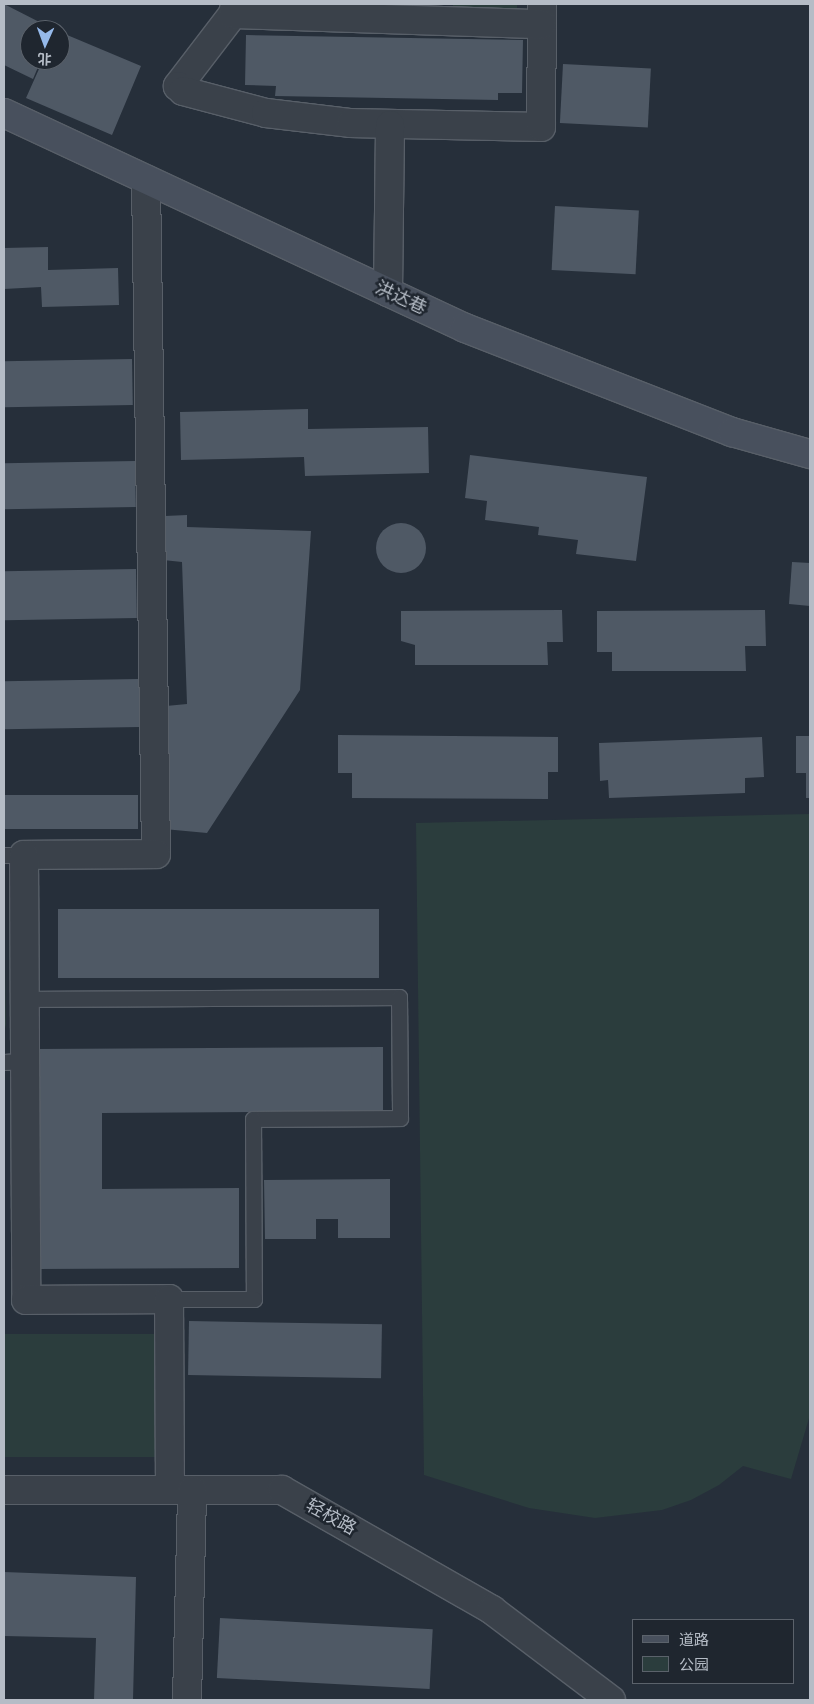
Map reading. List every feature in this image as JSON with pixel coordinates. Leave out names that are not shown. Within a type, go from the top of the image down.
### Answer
[{"type":"street","points":[[234,9],[542,14],[541,126],[390,125],[266,113],[182,91],[178,86],[234,9]]},
{"type":"street","name":"洪达巷","points":[[4,113],[465,328],[732,432],[810,454]]},
{"type":"street","points":[[388,292],[390,125]]},
{"type":"street","points":[[146,180],[156,854],[14,855],[25,998],[14,1061],[26,1300],[169,1299],[181,1490],[187,1700]]},
{"type":"street","name":"轻校路","points":[[4,1490],[282,1490],[492,1610],[611,1700]]},
{"type":"lane","points":[[25,998],[399,997],[400,1118],[253,1119],[254,1299],[169,1299]]},
{"type":"green space","points":[[453,4],[517,4],[517,10],[453,8]]},
{"type":"green space","points":[[810,814],[810,1415],[791,1479],[743,1466],[719,1485],[691,1500],[662,1510],[595,1518],[529,1508],[424,1475],[416,823]]},
{"type":"green space","points":[[4,915],[6,1024],[4,1034]]},
{"type":"green space","points":[[4,1334],[157,1334],[157,1457],[4,1457]]},
{"type":"building","points":[[4,4],[35,20],[20,20],[20,70],[37,70],[33,79],[4,65]]},
{"type":"building","points":[[246,35],[523,40],[522,93],[498,93],[498,100],[275,96],[276,86],[245,85]]},
{"type":"building","points":[[70,36],[141,66],[112,135],[26,98],[39,70],[70,70]]},
{"type":"building","points":[[563,64],[651,69],[648,128],[560,123]]},
{"type":"building","points":[[555,206],[639,210],[636,274],[552,270]]},
{"type":"building","points":[[48,247],[48,270],[118,268],[119,305],[42,307],[41,287],[4,289],[4,248]]},
{"type":"building","points":[[132,359],[133,405],[5,407],[4,361]]},
{"type":"building","points":[[308,409],[308,429],[428,427],[429,473],[305,476],[304,457],[181,460],[180,412]]},
{"type":"building","points":[[470,455],[647,477],[636,561],[576,554],[578,540],[538,535],[539,527],[485,520],[487,501],[465,498]]},
{"type":"building","points":[[135,461],[136,507],[5,509],[4,463]]},
{"type":"building","points":[[187,515],[187,527],[311,531],[300,690],[207,833],[164,829],[166,706],[187,704],[182,562],[163,560],[165,516]]},
{"type":"building","points":[[401,523],[411,525],[419,530],[424,538],[426,548],[424,558],[419,566],[411,571],[401,573],[391,571],[383,566],[378,558],[376,548],[378,538],[383,530],[391,525]]},
{"type":"building","points":[[792,562],[810,563],[810,606],[789,604]]},
{"type":"building","points":[[136,569],[137,618],[5,620],[4,571]]},
{"type":"building","points":[[562,610],[563,642],[547,642],[548,665],[415,665],[415,645],[401,641],[401,611]]},
{"type":"building","points":[[765,610],[766,646],[745,646],[746,671],[612,671],[612,652],[597,652],[597,611]]},
{"type":"building","points":[[139,679],[140,727],[5,729],[4,681]]},
{"type":"building","points":[[338,735],[558,737],[558,772],[548,772],[548,799],[352,798],[352,773],[338,773]]},
{"type":"building","points":[[796,736],[810,736],[810,798],[806,798],[806,773],[796,773]]},
{"type":"building","points":[[762,737],[764,777],[745,778],[745,793],[609,798],[608,780],[600,781],[599,743]]},
{"type":"building","points":[[4,795],[138,795],[138,829],[4,829]]},
{"type":"building","points":[[58,909],[379,909],[379,978],[58,978]]},
{"type":"building","points":[[383,1047],[383,1111],[102,1113],[102,1189],[239,1188],[239,1268],[38,1269],[36,1049]]},
{"type":"building","points":[[390,1179],[390,1238],[338,1238],[338,1219],[316,1219],[316,1239],[265,1239],[264,1180]]},
{"type":"building","points":[[189,1321],[382,1324],[381,1378],[188,1375]]},
{"type":"building","points":[[4,1572],[136,1577],[133,1700],[94,1700],[96,1638],[4,1636]]},
{"type":"building","points":[[220,1618],[433,1629],[430,1689],[217,1678]]}]
